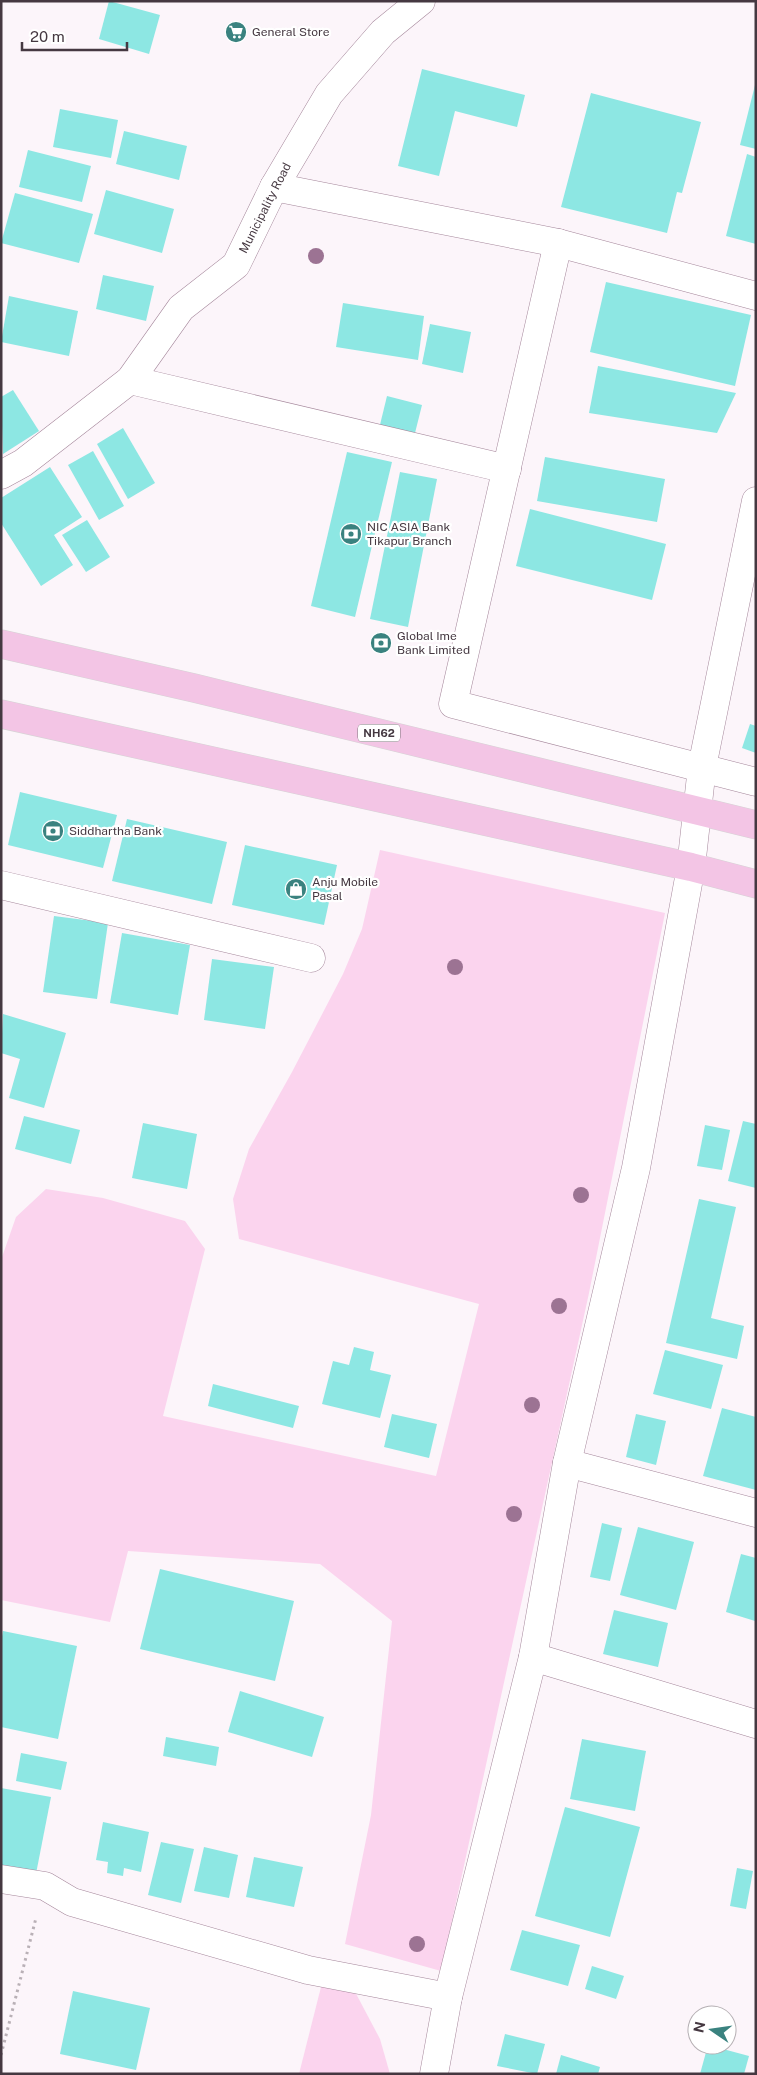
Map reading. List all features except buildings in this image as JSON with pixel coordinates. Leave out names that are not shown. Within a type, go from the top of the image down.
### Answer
[{"type":"main road","name":"NH62","points":[[1,644],[756,825]]},
{"type":"main road","points":[[1,714],[691,867],[756,884]]},
{"type":"street","name":"Municipality Road","points":[[1,475],[23,463],[130,380],[181,308],[236,264],[274,187],[328,94],[383,32],[421,1]]},
{"type":"street","points":[[274,187],[558,243],[756,296]]},
{"type":"street","points":[[558,243],[453,704],[756,782]]},
{"type":"street","points":[[130,380],[507,469]]},
{"type":"street","points":[[434,2074],[448,1997],[533,1657],[567,1463],[636,1168],[691,867],[702,767],[756,501]]},
{"type":"street","points":[[1,885],[311,958]]},
{"type":"street","points":[[567,1463],[756,1514]]},
{"type":"street","points":[[533,1657],[756,1724]]},
{"type":"street","points":[[1,1879],[45,1886],[72,1902],[308,1970],[448,1997]]},
{"type":"path","points":[[1,2055],[45,1886]]},
{"type":"shaded area","points":[[380,850],[665,913],[589,1293],[441,1971],[345,1944],[371,1815],[392,1621],[320,1564],[128,1551],[110,1622],[1,1600],[1,1260],[16,1217],[46,1189],[103,1198],[185,1221],[205,1249],[163,1416],[436,1476],[479,1304],[239,1239],[233,1199],[249,1149],[343,974],[362,929]]},
{"type":"shaded area","points":[[322,1983],[353,1988],[380,2039],[390,2074],[299,2074]]},
{"type":"place","name":"General Store","points":[[236,32]]},
{"type":"place","name":"NIC ASIA Bank Tikapur Branch","points":[[351,534]]},
{"type":"place","name":"Global Ime Bank Limited","points":[[381,643]]},
{"type":"place","name":"Siddhartha Bank","points":[[53,831]]},
{"type":"place","name":"Anju Mobile Pasal","points":[[296,889]]}]
